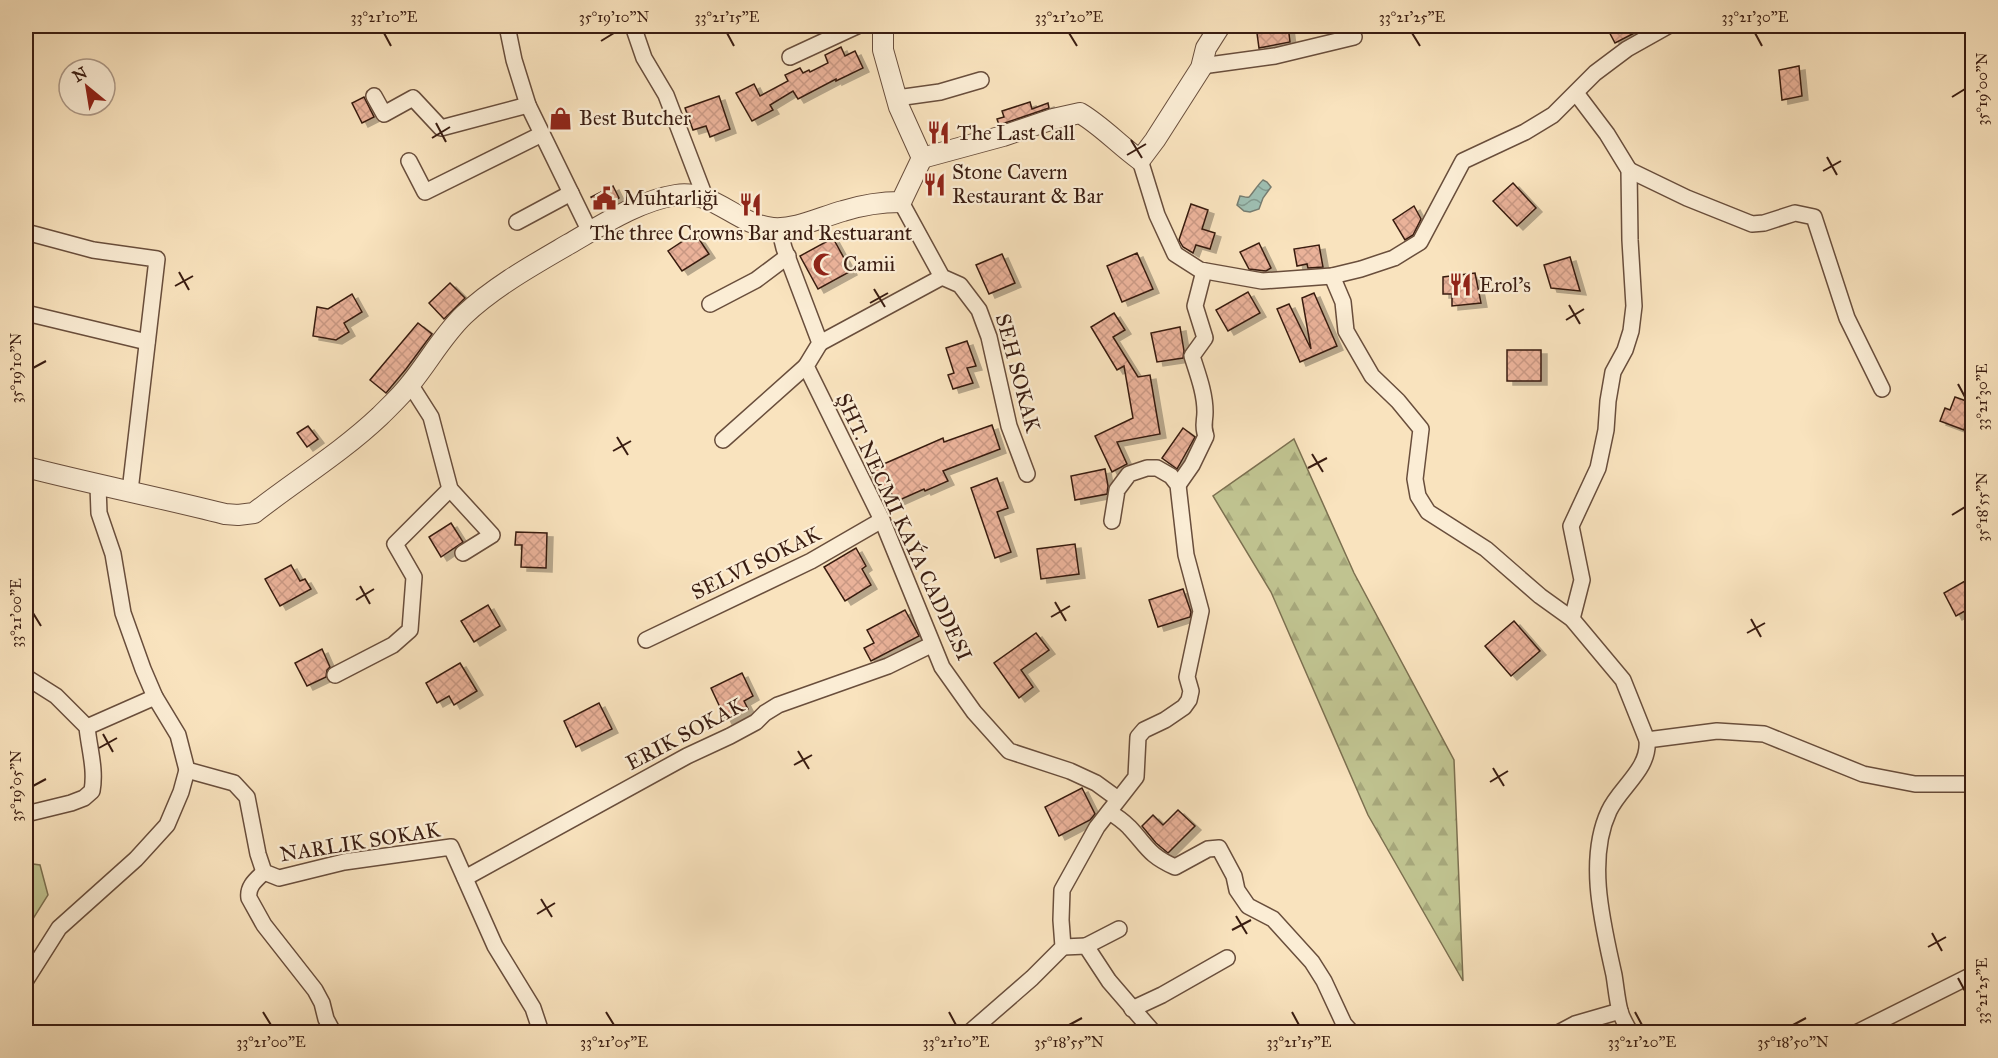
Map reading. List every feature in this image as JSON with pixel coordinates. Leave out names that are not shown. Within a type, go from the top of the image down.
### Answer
[{"type":"street","points":[[507,26],[514,60],[528,105],[590,232]]},
{"type":"street","points":[[633,26],[644,58],[666,95],[705,197]]},
{"type":"street","points":[[790,57],[857,26]]},
{"type":"street","points":[[883,26],[883,51],[899,107],[922,158]]},
{"type":"street","points":[[26,467],[225,514],[254,513],[379,417],[410,384],[464,315],[529,267],[629,212],[675,195],[689,194],[705,197],[745,220],[769,228],[779,228],[870,204],[901,202],[922,158],[1080,113],[1098,124],[1140,160],[1157,215],[1175,254],[1204,271],[1262,281],[1332,276],[1394,258],[1420,242],[1463,161],[1525,132],[1553,115],[1595,73],[1627,50],[1668,26]]},
{"type":"street","points":[[1140,160],[1201,68],[1213,29]]},
{"type":"street","points":[[1201,68],[1275,56],[1354,37]]},
{"type":"street","points":[[897,98],[940,92],[981,80]]},
{"type":"street","points":[[1572,619],[1582,580],[1570,526],[1598,468],[1606,430],[1613,372],[1625,350],[1631,331],[1634,306],[1629,170],[1607,134],[1576,93]]},
{"type":"street","points":[[374,96],[384,114],[413,98],[441,128],[528,105]]},
{"type":"street","points":[[409,161],[424,192],[542,134]]},
{"type":"street","points":[[1629,170],[1687,198],[1752,224],[1764,223],[1795,213],[1814,217],[1847,318],[1882,389]]},
{"type":"street","points":[[517,222],[571,193]]},
{"type":"street","name":"SEH SOKAK","points":[[901,202],[942,277],[960,285],[979,310],[988,337],[1009,426],[1027,474]]},
{"type":"street","points":[[779,228],[820,343]]},
{"type":"street","points":[[26,232],[93,250],[157,259],[147,342],[113,488],[99,513],[113,554],[123,614],[155,697],[178,735],[187,770],[167,825],[136,859],[59,928],[26,980]]},
{"type":"street","points":[[710,304],[756,280],[788,256]]},
{"type":"street","points":[[1178,485],[1192,465],[1206,436],[1203,427],[1206,414],[1202,388],[1192,357],[1205,338],[1195,306],[1204,271]]},
{"type":"street","points":[[1332,276],[1343,302],[1346,331],[1372,376],[1398,401],[1421,429],[1415,479],[1418,496],[1428,512],[1486,549],[1540,596],[1572,619],[1623,680],[1647,740],[1648,749],[1644,760],[1610,808],[1600,842],[1598,886],[1603,930],[1620,1011],[1630,1032]]},
{"type":"street","points":[[723,440],[806,366],[820,343],[942,277]]},
{"type":"street","points":[[26,313],[147,342]]},
{"type":"street","name":"ŞHT. NECMI KAÝA CADDESI","points":[[806,366],[882,520],[942,668],[968,703],[1009,751],[1071,771],[1096,783],[1148,851],[1159,860],[1175,867],[1208,849],[1219,848],[1234,876],[1237,890],[1248,906],[1273,919],[1312,962],[1328,987],[1344,1024],[1352,1032]]},
{"type":"street","points":[[410,384],[431,417],[450,489],[492,535],[463,553]]},
{"type":"street","points":[[1063,947],[1062,890],[1097,827],[1136,777],[1138,736],[1144,730],[1184,707],[1191,691],[1187,677],[1200,611],[1186,555],[1178,485],[1171,476],[1157,468],[1147,468],[1129,474],[1117,490],[1112,521]]},
{"type":"street","points":[[335,675],[393,645],[410,630],[414,577],[395,544],[450,489]]},
{"type":"street","name":"SELVI SOKAK","points":[[646,640],[811,561],[882,520]]},
{"type":"street","name":"ERIK SOKAK","points":[[465,878],[626,789],[756,722],[778,705],[888,666],[931,645]]},
{"type":"street","points":[[26,677],[56,696],[87,727],[89,754],[94,769],[92,791],[84,798],[26,814]]},
{"type":"street","points":[[87,727],[155,697]]},
{"type":"street","points":[[1647,740],[1717,730],[1764,734],[1863,774],[1915,784],[1972,784]]},
{"type":"street","name":"NARLIK SOKAK","points":[[187,770],[234,783],[247,797],[258,854],[264,872],[279,878],[344,862],[451,847],[495,946],[533,1008],[541,1032]]},
{"type":"street","points":[[264,872],[250,887],[249,898],[264,925],[315,990],[333,1032]]},
{"type":"street","points":[[970,1032],[1032,978],[1063,947],[1086,946],[1119,929]]},
{"type":"street","points":[[1086,946],[1109,981],[1153,1032]]},
{"type":"street","points":[[1132,1009],[1162,995],[1227,958]]},
{"type":"street","points":[[1858,1032],[1972,975]]},
{"type":"street","points":[[1560,1032],[1575,1024],[1620,1011]]},
{"type":"green space","points":[[1294,439],[1354,573],[1454,760],[1463,981],[1368,815],[1271,592],[1213,496]]},
{"type":"green space","points":[[26,863],[40,865],[48,895],[26,930]]},
{"type":"water","points":[[1263,180],[1271,187],[1259,209],[1244,211],[1237,205],[1240,196],[1249,197]]},
{"type":"building","points":[[1256,26],[1288,26],[1290,42],[1259,48]]},
{"type":"building","points":[[1606,26],[1648,26],[1615,43]]},
{"type":"building","points":[[841,47],[845,56],[855,51],[863,68],[798,99],[793,91],[770,105],[773,110],[752,121],[736,93],[754,84],[760,96],[788,81],[785,75],[800,68],[803,73],[809,70],[810,72],[828,63],[825,55]]},
{"type":"building","points":[[1799,66],[1802,96],[1782,100],[1779,70]]},
{"type":"building","points":[[719,96],[730,129],[710,137],[706,126],[693,130],[685,108]]},
{"type":"building","points":[[364,97],[374,117],[362,123],[352,103]]},
{"type":"building","points":[[1030,102],[1032,109],[1048,103],[1049,108],[999,125],[997,119],[1004,117],[1002,111]]},
{"type":"building","points":[[1513,183],[1536,208],[1517,226],[1493,201]]},
{"type":"building","name":"Muhtarliği","points":[[613,186],[619,198],[598,210],[591,197]]},
{"type":"building","points":[[1191,204],[1208,210],[1202,229],[1215,233],[1210,249],[1196,245],[1193,253],[1183,247],[1179,240]]},
{"type":"building","points":[[1414,206],[1421,219],[1413,235],[1405,240],[1393,220]]},
{"type":"building","points":[[695,233],[709,254],[682,271],[668,251]]},
{"type":"building","name":"Camii","points":[[833,238],[851,271],[818,289],[800,256]]},
{"type":"building","points":[[1259,243],[1271,268],[1266,271],[1249,269],[1240,252]]},
{"type":"building","points":[[1319,245],[1323,267],[1308,268],[1307,264],[1297,266],[1294,249]]},
{"type":"building","points":[[1137,253],[1153,289],[1122,302],[1107,266]]},
{"type":"building","points":[[1002,254],[1015,283],[989,294],[976,265]]},
{"type":"building","points":[[1570,257],[1580,291],[1551,288],[1544,265]]},
{"type":"building","name":"Erol's","points":[[1475,273],[1481,303],[1452,306],[1452,294],[1443,294],[1443,277]]},
{"type":"building","points":[[450,283],[465,298],[444,319],[429,303]]},
{"type":"building","points":[[1248,292],[1260,313],[1228,331],[1216,310]]},
{"type":"building","points":[[1314,293],[1337,346],[1300,362],[1277,309],[1289,304],[1311,349],[1302,298]]},
{"type":"building","points":[[352,294],[362,312],[344,323],[349,332],[336,340],[313,336],[317,307],[328,309]]},
{"type":"building","points":[[1114,313],[1125,330],[1113,337],[1138,377],[1150,375],[1160,434],[1117,442],[1127,464],[1112,472],[1095,436],[1133,418],[1124,366],[1117,370],[1091,327]]},
{"type":"building","points":[[418,323],[432,334],[386,393],[370,380]]},
{"type":"building","points":[[1180,327],[1183,358],[1157,362],[1151,333]]},
{"type":"building","points":[[967,341],[976,366],[967,368],[973,383],[953,389],[948,375],[954,373],[946,348]]},
{"type":"building","points":[[1507,350],[1541,350],[1541,381],[1507,381]]},
{"type":"building","points":[[1955,397],[1972,403],[1964,430],[1940,421],[1945,408],[1950,410]]},
{"type":"building","points":[[992,425],[1000,449],[943,471],[948,481],[925,491],[924,489],[895,502],[890,490],[880,494],[870,470],[943,438],[944,442]]},
{"type":"building","points":[[308,426],[318,439],[307,447],[297,433]]},
{"type":"building","points":[[1183,428],[1195,437],[1177,469],[1162,458]]},
{"type":"building","points":[[1105,469],[1107,494],[1075,500],[1071,476]]},
{"type":"building","points":[[997,478],[1008,508],[997,512],[1011,552],[995,558],[971,488]]},
{"type":"building","points":[[451,523],[463,542],[441,557],[429,537]]},
{"type":"building","points":[[516,532],[547,533],[546,568],[521,567],[522,545],[515,545]]},
{"type":"building","points":[[1075,544],[1079,574],[1041,579],[1037,549]]},
{"type":"building","points":[[856,548],[866,566],[862,569],[871,585],[845,601],[824,567]]},
{"type":"building","points":[[291,565],[300,581],[305,579],[311,589],[280,606],[265,579]]},
{"type":"building","points":[[1972,577],[1972,607],[1956,616],[1944,593]]},
{"type":"building","points":[[1183,589],[1191,612],[1190,617],[1158,627],[1149,600]]},
{"type":"building","points":[[488,605],[500,626],[474,642],[461,621]]},
{"type":"building","points":[[905,610],[919,636],[871,661],[864,648],[874,643],[867,630]]},
{"type":"building","points":[[1514,621],[1540,651],[1511,676],[1485,646]]},
{"type":"building","points":[[1036,633],[1049,650],[1021,670],[1033,687],[1019,698],[994,663]]},
{"type":"building","points":[[322,649],[330,667],[326,677],[307,686],[295,663]]},
{"type":"building","points":[[460,663],[477,691],[454,705],[449,696],[437,703],[426,683]]},
{"type":"building","points":[[742,673],[753,696],[744,701],[748,709],[726,720],[711,688]]},
{"type":"building","points":[[599,703],[612,729],[576,747],[564,721]]},
{"type":"building","points":[[1082,788],[1095,814],[1090,820],[1059,836],[1045,807]]},
{"type":"building","points":[[1178,810],[1195,826],[1168,853],[1142,826],[1153,815],[1163,825]]},
{"type":"place","name":"Best Butcher","points":[[561,118]]},
{"type":"place","name":"The Last Call","points":[[939,133]]},
{"type":"place","name":"Stone Cavern Restaurant & Bar","points":[[934,184]]},
{"type":"place","name":"Muhtarliği","points":[[605,198]]},
{"type":"place","name":"The three Crowns Bar and Restuarant","points":[[751,205]]},
{"type":"place","name":"Camii","points":[[825,264]]},
{"type":"place","name":"Erol's","points":[[1461,285]]}]
